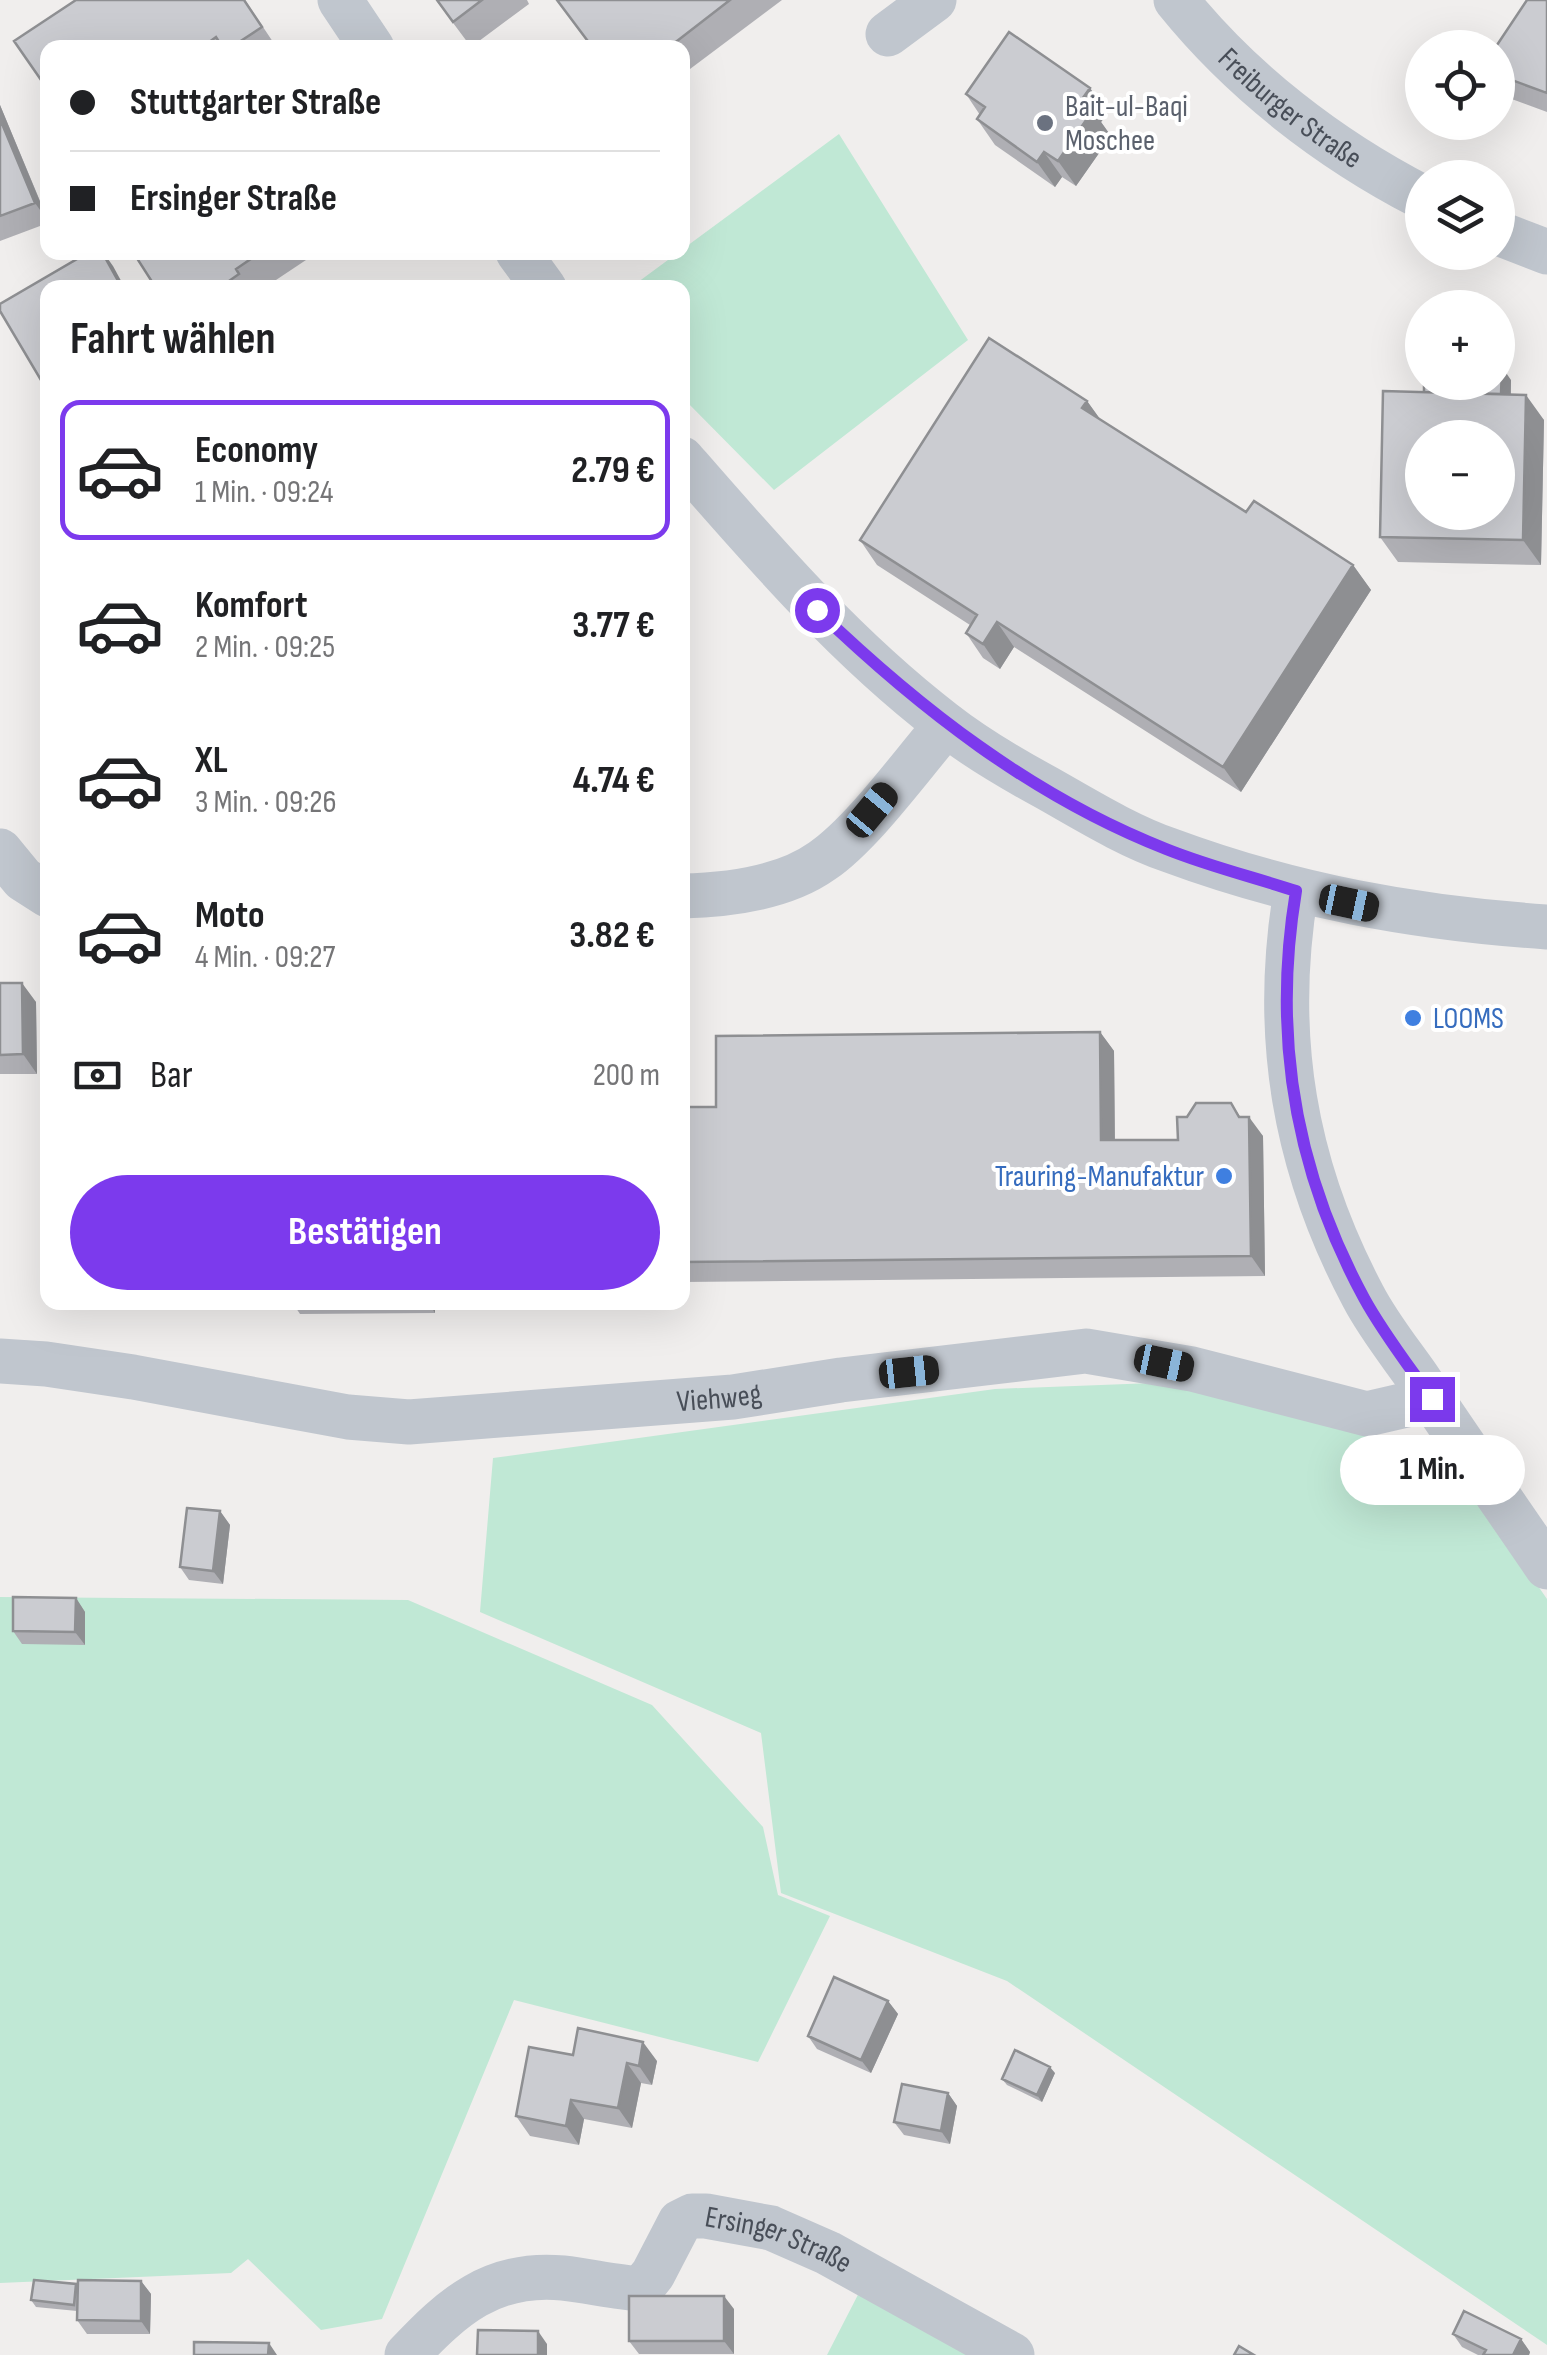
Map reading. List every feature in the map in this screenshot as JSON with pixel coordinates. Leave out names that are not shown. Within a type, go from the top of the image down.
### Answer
[{"type":"street","points":[[340,0],[367,40]]},
{"type":"street","points":[[888,34],[934,0]]},
{"type":"street","name":"Freiburger Straße","points":[[1176,0],[1235,64],[1296,117],[1405,187]]},
{"type":"street","points":[[1515,239],[1547,252]]},
{"type":"street","points":[[690,468],[791,584],[872,663],[946,725],[1018,772],[1114,825],[1166,850],[1296,891],[1394,912],[1547,927]]},
{"type":"street","points":[[690,896],[768,885],[821,862],[852,834],[946,725]]},
{"type":"street","points":[[0,851],[23,879],[40,890]]},
{"type":"street","points":[[1296,891],[1288,942],[1286,1040],[1298,1120],[1314,1182],[1364,1300],[1547,1567]]},
{"type":"street","name":"Viehweg","points":[[0,1361],[98,1372],[348,1417],[409,1422],[733,1398],[841,1380],[1086,1352],[1192,1369],[1367,1414],[1432,1399]]},
{"type":"street","name":"Ersinger Straße","points":[[407,2355],[460,2304],[500,2283],[560,2278],[641,2289],[680,2222],[692,2216],[706,2216],[771,2228],[828,2253],[1012,2355]]},
{"type":"green space","points":[[839,134],[968,340],[774,490],[690,405],[690,280],[641,280],[668,260],[690,260],[690,244]]},
{"type":"green space","points":[[1205,1381],[1364,1434],[1430,1442],[1455,1466],[1547,1599],[1547,2345],[1007,1981],[781,1893],[761,1733],[480,1612],[493,1458],[995,1389]]},
{"type":"green space","points":[[0,1597],[408,1600],[652,1705],[763,1827],[778,1895],[830,1916],[758,2062],[514,2000],[382,2319],[321,2330],[248,2259],[231,2273],[0,2283]]},
{"type":"green space","points":[[864,2283],[990,2355],[827,2355]]},
{"type":"building","points":[[76,0],[244,0],[262,27],[242,40],[216,37],[40,40],[40,78],[14,41]]},
{"type":"building","points":[[437,0],[482,0],[453,22]]},
{"type":"building","points":[[557,0],[730,0],[678,40],[587,40]]},
{"type":"building","points":[[1527,0],[1547,0],[1547,93],[1515,81],[1515,30],[1507,30]]},
{"type":"building","name":"Bait-ul-Baqi Moschee","points":[[1009,32],[1090,88],[1080,102],[1093,110],[1058,161],[1044,152],[1037,162],[977,119],[985,107],[966,94]]},
{"type":"building","points":[[0,119],[35,203],[0,216]]},
{"type":"building","points":[[75,260],[106,260],[118,280],[41,280]]},
{"type":"building","points":[[138,260],[249,260],[236,269],[239,274],[230,280],[151,280]]},
{"type":"building","points":[[40,281],[40,378],[0,311],[0,304]]},
{"type":"building","points":[[989,338],[1087,401],[1082,408],[1246,512],[1254,501],[1353,565],[1223,767],[997,622],[983,644],[966,633],[977,615],[860,540]]},
{"type":"building","points":[[1383,391],[1405,392],[1405,400],[1515,400],[1515,395],[1526,395],[1523,540],[1380,537]]},
{"type":"building","points":[[0,983],[22,983],[23,1054],[0,1055]]},
{"type":"building","points":[[1100,1032],[1101,1140],[1178,1140],[1177,1117],[1187,1117],[1196,1103],[1231,1103],[1239,1117],[1249,1117],[1251,1256],[690,1262],[690,1107],[716,1107],[716,1036]]},
{"type":"building","points":[[187,1508],[220,1511],[213,1571],[180,1567]]},
{"type":"building","points":[[13,1597],[76,1598],[75,1632],[13,1631]]},
{"type":"building","points":[[834,1977],[888,2001],[861,2060],[808,2036]]},
{"type":"building","points":[[578,2028],[643,2042],[639,2066],[627,2063],[618,2108],[571,2100],[566,2126],[516,2116],[529,2047],[573,2055]]},
{"type":"building","points":[[1015,2050],[1050,2067],[1037,2095],[1002,2079]]},
{"type":"building","points":[[902,2084],[948,2093],[941,2131],[894,2122]]},
{"type":"building","points":[[34,2280],[76,2284],[74,2305],[31,2300]]},
{"type":"building","points":[[78,2280],[141,2281],[141,2321],[77,2320]]},
{"type":"building","points":[[629,2296],[724,2296],[724,2341],[629,2341]]},
{"type":"building","points":[[1464,2311],[1521,2339],[1513,2355],[1483,2355],[1486,2350],[1453,2334]]},
{"type":"building","points":[[478,2330],[538,2331],[538,2355],[477,2355]]},
{"type":"building","points":[[194,2342],[269,2343],[268,2355],[194,2355]]},
{"type":"building","points":[[1239,2346],[1254,2355],[1234,2355]]},
{"type":"place","name":"Bait-ul-Baqi Moschee","points":[[1045,123]]},
{"type":"place","name":"LOOMS","points":[[1413,1018]]},
{"type":"place","name":"Trauring-Manufaktur","points":[[1224,1176]]},
{"type":"route","points":[[817,610],[946,725],[1018,772],[1166,850],[1296,891],[1288,942],[1286,1040],[1290,1080],[1314,1182],[1364,1300],[1432,1399]]}]
